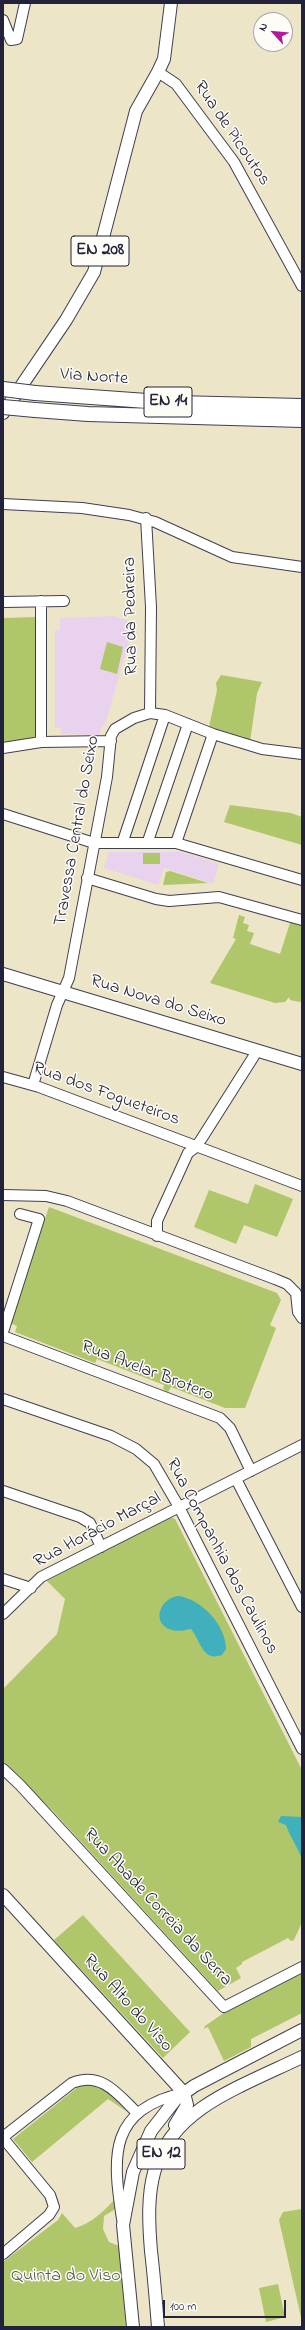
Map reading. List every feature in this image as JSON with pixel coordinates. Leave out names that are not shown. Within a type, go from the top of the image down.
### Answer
[{"type":"highway","name":"Via Norte","points":[[3,389],[175,403],[302,406]]},
{"type":"highway","name":"Via Norte","points":[[3,406],[88,414],[302,420]]},
{"type":"main road","name":"EN 208","points":[[3,413],[89,283],[98,260],[136,112],[158,72],[167,44],[171,3]]},
{"type":"main road","name":"Rua Nova do Seixo","points":[[3,974],[302,1064]]},
{"type":"main road","name":"Rua Alto do Viso","points":[[3,1894],[184,2093]]},
{"type":"main road","name":"EN 12","points":[[133,2327],[123,2225],[128,2190],[139,2156],[158,2120],[184,2093],[206,2078],[302,2030]]},
{"type":"main road","name":"EN 12","points":[[158,2327],[149,2221],[149,2192],[154,2170],[165,2147],[183,2123],[203,2107],[302,2057]]},
{"type":"main road","points":[[165,2147],[186,2108],[187,2101],[184,2093]]},
{"type":"street","points":[[3,20],[11,40],[17,39],[25,3]]},
{"type":"street","name":"Rua de Picoutos","points":[[158,72],[176,84],[234,162],[302,286]]},
{"type":"street","points":[[3,504],[103,510],[146,518],[232,557],[302,567]]},
{"type":"street","name":"Rua da Pedreira","points":[[146,518],[151,607],[150,712]]},
{"type":"street","points":[[41,601],[41,742]]},
{"type":"street","points":[[3,602],[64,601]]},
{"type":"street","points":[[150,712],[165,715],[213,734],[262,749],[302,754]]},
{"type":"street","name":"Travessa Central do Seixo","points":[[33,1085],[57,1005],[69,978],[107,777],[112,733],[118,727],[150,712]]},
{"type":"street","points":[[123,841],[165,715]]},
{"type":"street","points":[[148,842],[188,724]]},
{"type":"street","points":[[176,843],[213,734]]},
{"type":"street","points":[[3,748],[41,742],[111,741]]},
{"type":"street","points":[[3,814],[94,843],[123,841],[176,843],[302,880]]},
{"type":"street","points":[[87,878],[156,899],[169,901],[219,897],[302,920]]},
{"type":"street","points":[[157,1236],[157,1221],[188,1153],[196,1147],[254,1056],[255,1050]]},
{"type":"street","name":"Rua dos Fogueteiros","points":[[3,1076],[33,1085],[302,1186]]},
{"type":"street","points":[[3,1195],[39,1195],[57,1198],[287,1284],[297,1295],[298,1312],[302,1318]]},
{"type":"street","points":[[3,1332],[39,1218],[20,1214]]},
{"type":"street","points":[[135,1228],[157,1221]]},
{"type":"street","name":"Rua Avelar Brotero","points":[[3,1336],[220,1418],[230,1428],[251,1471]]},
{"type":"street","name":"Rua Companhia dos Caulinos","points":[[3,1399],[111,1436],[129,1444],[154,1464],[179,1507],[301,1746]]},
{"type":"street","name":"Rua Horácio Marçal","points":[[3,1614],[41,1577],[302,1446]]},
{"type":"street","points":[[236,1479],[302,1607]]},
{"type":"street","points":[[3,1490],[80,1517],[90,1523],[101,1547]]},
{"type":"street","points":[[3,1579],[31,1588]]},
{"type":"street","name":"Rua Abade Correia da Serra","points":[[3,1769],[25,1790],[224,2007],[302,1967]]},
{"type":"street","points":[[3,2254],[49,2215],[54,2207],[50,2195],[3,2137],[72,2083],[82,2079],[93,2079],[110,2086],[136,2112]]},
{"type":"street","points":[[123,2225],[118,2174],[119,2144],[122,2133],[136,2112],[167,2096],[184,2093]]},
{"type":"shaded area","points":[[113,616],[134,623],[105,725],[102,725],[99,735],[61,734],[61,728],[55,728],[55,630],[60,630],[60,618]]},
{"type":"shaded area","points":[[109,852],[181,852],[219,864],[213,884],[164,868],[158,885],[104,868]]},
{"type":"green space","points":[[36,617],[38,738],[3,742],[3,618]]},
{"type":"green space","points":[[107,642],[123,647],[117,674],[100,669]]},
{"type":"green space","points":[[221,675],[262,682],[257,693],[250,742],[244,740],[244,737],[209,727],[217,690],[216,683]]},
{"type":"green space","points":[[230,805],[291,813],[302,817],[302,845],[224,822]]},
{"type":"green space","points":[[143,853],[160,853],[160,864],[143,864]]},
{"type":"green space","points":[[170,871],[208,883],[163,885],[166,872]]},
{"type":"green space","points":[[239,915],[245,917],[243,923],[249,925],[247,931],[254,933],[250,944],[280,954],[291,920],[302,924],[302,1000],[300,1002],[290,1000],[289,997],[285,1002],[275,1003],[210,983],[236,939],[233,938]]},
{"type":"green space","points":[[255,1184],[293,1199],[277,1237],[244,1225],[236,1244],[194,1227],[209,1190],[248,1204]]},
{"type":"green space","points":[[49,1207],[277,1293],[281,1300],[270,1325],[276,1328],[245,1408],[225,1408],[171,1387],[168,1392],[163,1389],[164,1385],[97,1359],[95,1363],[15,1332],[17,1326],[10,1323]]},
{"type":"green space","points":[[170,1517],[175,1519],[302,1770],[302,1922],[294,1940],[291,1941],[288,1938],[242,1962],[242,1964],[236,1968],[241,1978],[218,1991],[52,1810],[3,1764],[3,1689],[57,1634],[65,1599],[47,1581]]},
{"type":"green space","points":[[83,1915],[190,2032],[163,2058],[54,1940]]},
{"type":"green space","points":[[302,1971],[302,2013],[251,2039],[251,2047],[224,2061],[208,2027],[204,2029],[205,2026],[228,2010]]},
{"type":"green space","points":[[88,2084],[105,2091],[118,2101],[126,2111],[108,2099],[32,2162],[13,2139],[78,2087]]},
{"type":"green space","name":"Quinta do Viso","points":[[116,2198],[117,2208],[104,2216],[103,2229],[109,2242],[119,2246],[126,2327],[3,2327],[3,2262],[58,2220],[62,2213],[75,2228],[92,2220]]},
{"type":"green space","points":[[302,2209],[302,2322],[279,2220],[283,2212]]},
{"type":"green space","points":[[278,2284],[285,2317],[266,2322],[259,2288]]},
{"type":"water","points":[[179,1596],[188,1598],[204,1608],[217,1623],[225,1640],[226,1649],[222,1655],[210,1656],[206,1653],[191,1629],[180,1631],[172,1630],[165,1627],[161,1622],[160,1611],[163,1606],[167,1601]]},
{"type":"water","points":[[281,1816],[302,1817],[302,1860],[286,1825],[278,1822]]}]
